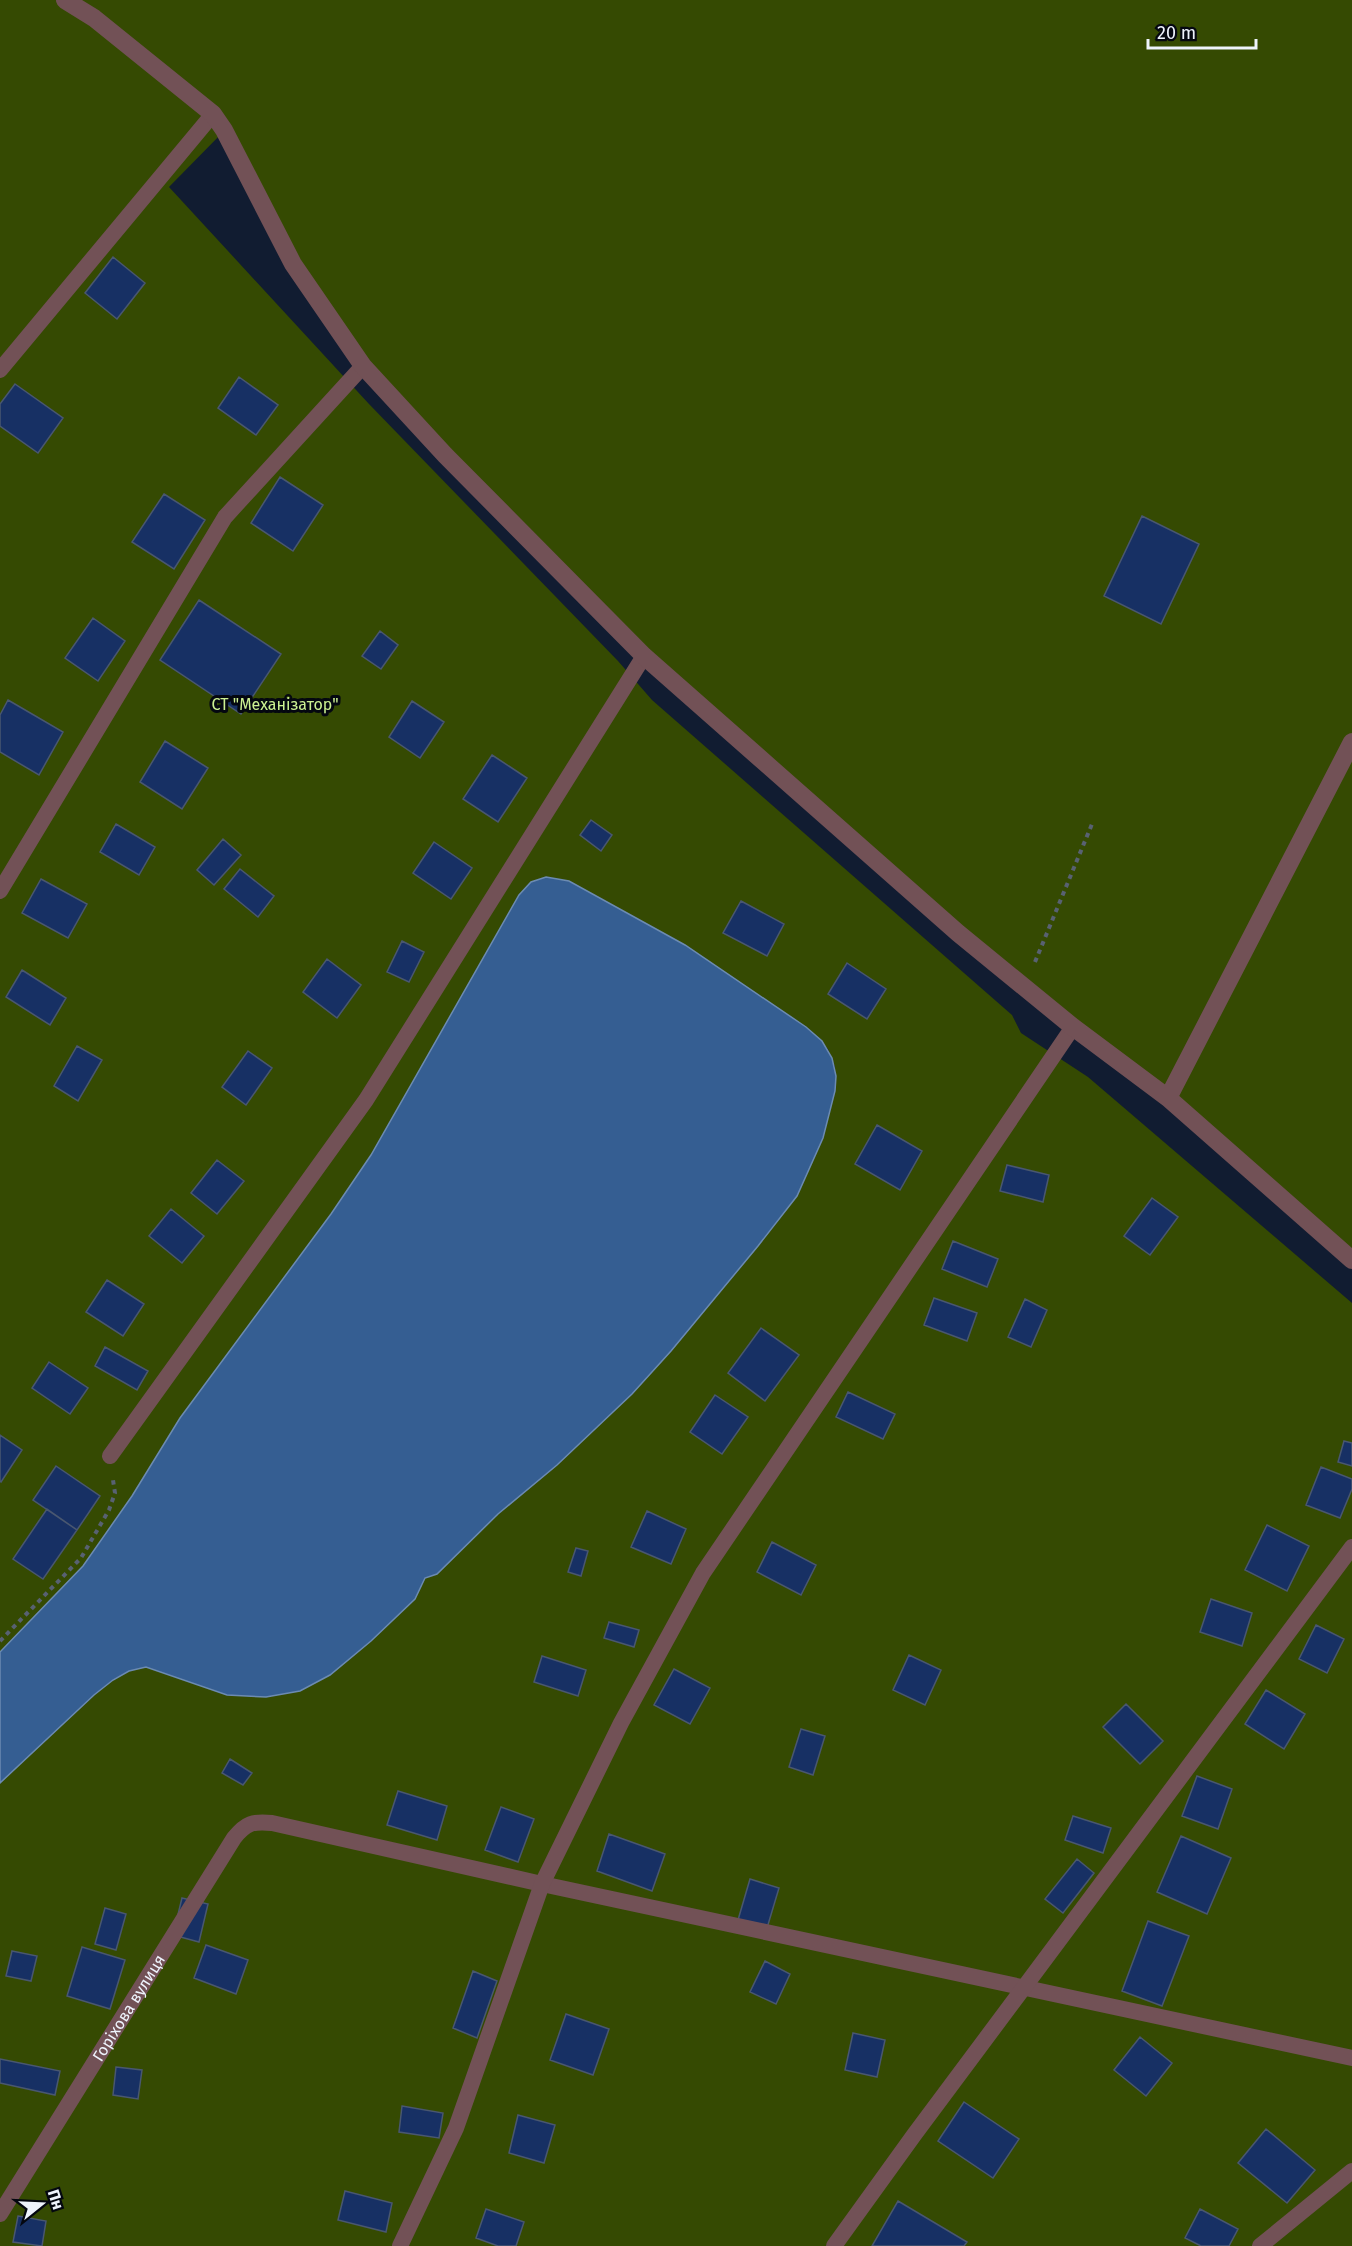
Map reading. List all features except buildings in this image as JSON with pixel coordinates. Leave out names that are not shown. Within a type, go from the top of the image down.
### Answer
[{"type":"street","points":[[65,0],[94,18],[213,114],[224,130],[293,264],[363,366],[445,454],[644,656],[958,933],[1072,1027],[1168,1098],[1352,1260]]},
{"type":"street","points":[[1168,1098],[1352,742]]},
{"type":"lane","points":[[0,370],[213,114]]},
{"type":"lane","points":[[0,891],[225,517],[363,366]]},
{"type":"lane","points":[[110,1456],[366,1100],[644,656]]},
{"type":"lane","points":[[400,2246],[456,2128],[542,1884],[621,1723],[703,1573],[1072,1027]]},
{"type":"lane","points":[[834,2246],[1352,1547]]},
{"type":"lane","name":"Горіхова вулиця","points":[[0,2214],[234,1838],[249,1823],[272,1822],[542,1884]]},
{"type":"lane","points":[[542,1884],[1352,2058]]},
{"type":"lane","points":[[1260,2246],[1352,2171]]},
{"type":"path","points":[[1024,988],[1092,824]]},
{"type":"path","points":[[0,1641],[81,1558],[109,1510],[115,1493],[110,1456]]},
{"type":"green space","name":"СТ \"Механізатор\"","points":[[0,0],[1352,0],[1352,1260],[1073,1027],[644,656],[363,366],[224,131],[169,187],[369,404],[618,661],[652,700],[1012,1015],[1021,1033],[1088,1077],[1352,1303],[1352,2246],[0,2246],[0,1783],[94,1695],[129,1671],[146,1667],[227,1695],[330,1675],[371,1641],[415,1599],[425,1578],[437,1574],[498,1514],[557,1465],[671,1351],[797,1196],[823,1138],[835,1067],[828,1049],[806,1027],[685,945],[569,881],[531,882],[519,895],[371,1155],[331,1214],[180,1418],[132,1496],[83,1566],[0,1652]]},
{"type":"water","points":[[546,877],[569,881],[685,945],[806,1027],[822,1041],[832,1058],[836,1076],[835,1091],[823,1138],[797,1196],[671,1351],[632,1394],[557,1465],[498,1514],[437,1574],[425,1578],[415,1599],[371,1641],[330,1675],[300,1691],[266,1697],[227,1695],[146,1667],[129,1671],[94,1695],[0,1783],[0,1652],[83,1566],[132,1496],[180,1418],[331,1214],[371,1155],[519,895],[531,882]]}]
